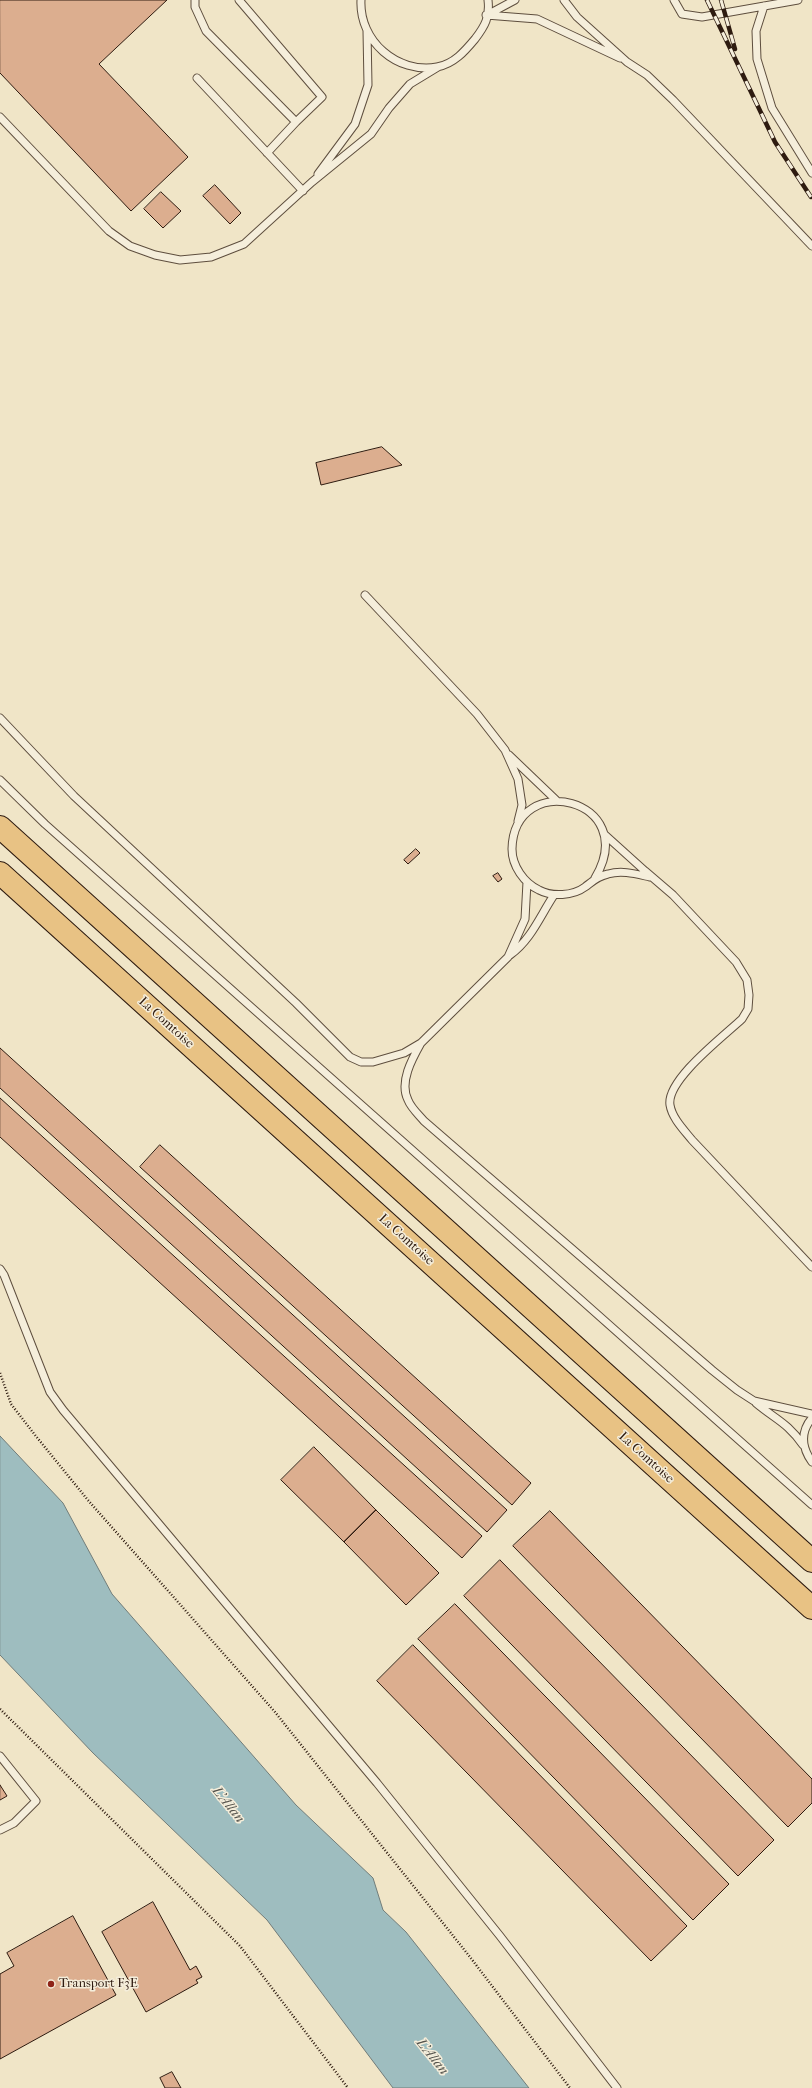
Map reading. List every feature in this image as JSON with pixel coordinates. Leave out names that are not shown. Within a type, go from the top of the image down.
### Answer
[{"type":"highway","points":[[0,827],[812,1561]]},
{"type":"highway","name":"La Comtoise","points":[[0,873],[812,1608]]},
{"type":"highway","points":[[687,1448],[812,1552]]},
{"type":"highway","points":[[720,1525],[812,1622]]},
{"type":"lane","points":[[195,0],[195,7],[206,31],[296,122]]},
{"type":"lane","points":[[239,0],[322,97],[296,122],[268,154]]},
{"type":"lane","points":[[312,182],[355,124],[368,85],[366,30],[359,0]]},
{"type":"lane","points":[[0,117],[109,231],[130,246],[155,255],[180,260],[211,257],[244,244],[312,182],[371,134],[388,108],[410,84],[463,53],[486,25],[488,0]]},
{"type":"lane","points":[[486,15],[515,0]]},
{"type":"lane","points":[[564,0],[577,17],[627,62]]},
{"type":"lane","points":[[674,0],[682,14],[702,17],[798,0]]},
{"type":"lane","points":[[758,0],[764,6]]},
{"type":"lane","points":[[764,6],[756,30],[757,59],[772,108],[812,174]]},
{"type":"lane","points":[[486,15],[537,19],[627,62],[647,75],[673,100],[812,246]]},
{"type":"lane","points":[[366,30],[378,48],[396,61],[416,67],[438,67]]},
{"type":"lane","points":[[197,78],[303,191]]},
{"type":"lane","points":[[365,595],[477,714],[505,750],[556,800]]},
{"type":"lane","points":[[0,718],[74,796],[296,1003],[350,1057],[361,1062],[374,1062],[404,1053],[421,1042],[508,957],[520,948],[533,932],[554,895]]},
{"type":"lane","points":[[505,750],[518,780],[522,805],[518,824],[512,839],[512,855],[517,870],[527,882],[539,891],[554,895],[570,894],[584,888],[595,878],[603,864],[606,849],[604,834],[597,820],[586,809],[572,802],[556,800],[541,804],[528,812],[518,824]]},
{"type":"lane","points":[[0,780],[51,829],[812,1505]]},
{"type":"lane","points":[[604,834],[644,871],[673,894],[736,962],[747,980],[749,995],[748,1009],[742,1019],[677,1081],[671,1096],[670,1105],[676,1118],[692,1140],[812,1267]]},
{"type":"lane","points":[[595,878],[609,873],[627,872],[655,879]]},
{"type":"lane","points":[[508,957],[525,918],[527,882]]},
{"type":"lane","points":[[421,1042],[405,1079],[408,1100],[424,1121],[712,1370],[737,1390],[754,1400],[769,1413],[782,1420],[794,1431],[803,1444],[807,1455],[812,1462]]},
{"type":"lane","points":[[0,1269],[4,1274],[50,1392],[63,1410],[382,1789],[500,1936],[617,2088]]},
{"type":"lane","points":[[754,1400],[812,1414]]},
{"type":"lane","points":[[803,1444],[804,1433],[812,1418]]},
{"type":"lane","points":[[0,1756],[36,1801],[14,1823],[0,1830]]},
{"type":"path","points":[[0,1373],[11,1404],[87,1499],[275,1712],[470,1957],[570,2088]]},
{"type":"path","points":[[0,1709],[240,1946],[348,2088]]},
{"type":"water","name":"L'Allan","points":[[0,1436],[63,1503],[112,1594],[296,1805],[373,1878],[383,1910],[406,1932],[529,2088],[393,2088],[267,1920],[93,1753],[0,1655]]},
{"type":"building","points":[[0,0],[167,0],[99,64],[188,157],[131,211],[0,73]]},
{"type":"building","points":[[215,185],[241,213],[230,224],[203,196]]},
{"type":"building","points":[[161,192],[181,211],[163,228],[144,209]]},
{"type":"building","points":[[382,447],[402,465],[321,485],[316,463]]},
{"type":"building","points":[[416,849],[420,853],[408,864],[404,860]]},
{"type":"building","points":[[498,873],[502,879],[498,882],[493,876]]},
{"type":"building","points":[[0,1048],[507,1510],[487,1532],[0,1088]]},
{"type":"building","points":[[0,1098],[482,1536],[462,1558],[0,1137]]},
{"type":"building","points":[[160,1145],[531,1483],[512,1505],[140,1167]]},
{"type":"building","points":[[314,1447],[376,1510],[344,1542],[281,1480]]},
{"type":"building","points":[[376,1510],[439,1573],[406,1605],[344,1542]]},
{"type":"building","points":[[550,1511],[812,1779],[812,1803],[788,1827],[513,1546]]},
{"type":"building","points":[[500,1560],[774,1840],[738,1876],[464,1596]]},
{"type":"building","points":[[455,1604],[729,1884],[693,1920],[418,1639]]},
{"type":"building","points":[[413,1645],[687,1926],[651,1961],[377,1681]]},
{"type":"building","points":[[0,1785],[7,1796],[0,1800]]},
{"type":"building","points":[[153,1902],[190,1970],[196,1966],[202,1977],[196,1980],[198,1983],[146,2012],[102,1932]]},
{"type":"building","points":[[73,1916],[116,1995],[0,2059],[0,1974],[14,1966],[7,1953]]},
{"type":"building","points":[[172,2072],[181,2088],[165,2088],[160,2078]]},
{"type":"railway","points":[[707,0],[775,142],[811,197]]},
{"type":"railway","points":[[721,0],[735,49]]},
{"type":"place","name":"Transport F3E","points":[[51,1984]]}]
